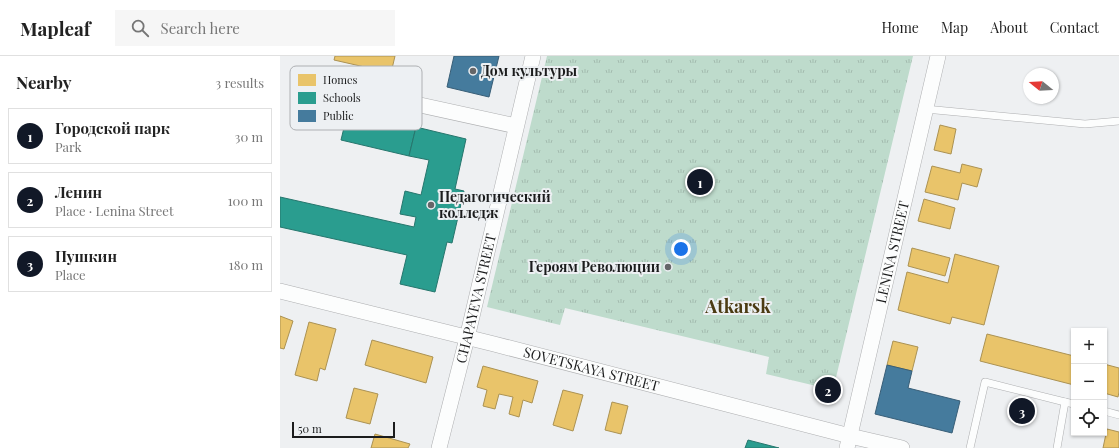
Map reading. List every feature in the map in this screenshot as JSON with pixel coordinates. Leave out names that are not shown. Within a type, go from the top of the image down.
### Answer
[{"type":"street","name":"CHAPAYEVA STREET","points":[[439,448],[467,338],[533,56]]},
{"type":"street","name":"LENINA STREET","points":[[848,442],[938,56]]},
{"type":"street","points":[[422,105],[516,126]]},
{"type":"street","name":"SOVETSKAYA STREET","points":[[280,292],[467,338],[848,442],[902,448]]},
{"type":"lane","points":[[925,109],[1085,124],[1119,121]]},
{"type":"lane","points":[[970,448],[985,382],[1071,403]]},
{"type":"lane","points":[[1057,448],[1065,402]]},
{"type":"lane","points":[[1107,412],[1119,415]]},
{"type":"green space","points":[[547,56],[913,56],[833,390],[766,374],[769,357],[565,308],[560,325],[487,307]]},
{"type":"building: Homes","points":[[335,56],[395,56],[393,66],[360,66],[334,60]]},
{"type":"building: Homes","points":[[940,125],[956,129],[951,154],[934,150]]},
{"type":"building: Homes","points":[[962,164],[982,169],[977,187],[962,183],[958,200],[925,192],[932,166],[960,173]]},
{"type":"building: Homes","points":[[924,199],[955,208],[950,229],[918,221]]},
{"type":"building: Homes","points":[[912,248],[950,258],[945,276],[908,266]]},
{"type":"building: Homes","points":[[955,254],[999,266],[984,325],[952,317],[950,324],[898,310],[907,272],[948,283]]},
{"type":"building: Homes","points":[[280,316],[293,321],[284,349],[280,348]]},
{"type":"building: Homes","points":[[309,322],[336,329],[325,370],[320,368],[317,381],[295,375]]},
{"type":"building: Homes","points":[[987,334],[1071,355],[1071,384],[980,361]]},
{"type":"building: Homes","points":[[372,340],[433,357],[426,383],[365,365]]},
{"type":"building: Homes","points":[[893,341],[918,347],[912,371],[887,365]]},
{"type":"building: Homes","points":[[1107,365],[1119,368],[1118,397],[1107,394]]},
{"type":"building: Homes","points":[[483,366],[538,381],[532,403],[523,400],[519,417],[509,414],[513,397],[499,394],[495,409],[483,406],[487,390],[477,387]]},
{"type":"building: Homes","points":[[354,388],[378,394],[370,424],[346,418]]},
{"type":"building: Homes","points":[[563,390],[583,395],[573,431],[553,425]]},
{"type":"building: Homes","points":[[612,402],[628,406],[621,434],[605,430]]},
{"type":"building: Homes","points":[[1107,429],[1119,432],[1119,448],[1103,448],[1106,436],[1107,436]]},
{"type":"building: Homes","points":[[375,434],[410,444],[408,448],[371,448]]},
{"type":"building: Schools","name":"Педагогический колледж","points":[[422,128],[466,139],[455,189],[464,191],[452,243],[447,242],[435,292],[400,284],[407,255],[280,227],[280,197],[414,227],[416,217],[400,214],[405,191],[421,195],[429,160],[409,156],[415,130],[422,130]]},
{"type":"building: Schools","points":[[343,130],[415,130],[409,156],[341,140]]},
{"type":"building: Schools","points":[[748,440],[779,448],[745,448]]},
{"type":"building: Public","name":"Дом культуры","points":[[454,56],[499,56],[489,97],[447,87]]},
{"type":"building: Public","points":[[887,365],[912,371],[908,388],[960,401],[952,433],[875,414]]},
{"type":"place","name":"Дом культуры","points":[[473,71]]},
{"type":"place","name":"Городской парк","points":[[700,182]]},
{"type":"place","name":"Педагогический колледж","points":[[431,205]]},
{"type":"place","name":"Героям Революции","points":[[668,267]]},
{"type":"place","name":"Ленин","points":[[828,390]]},
{"type":"place","name":"Пушкин","points":[[1022,411]]},
{"type":"district","name":"Atkarsk","points":[[738,307]]}]
